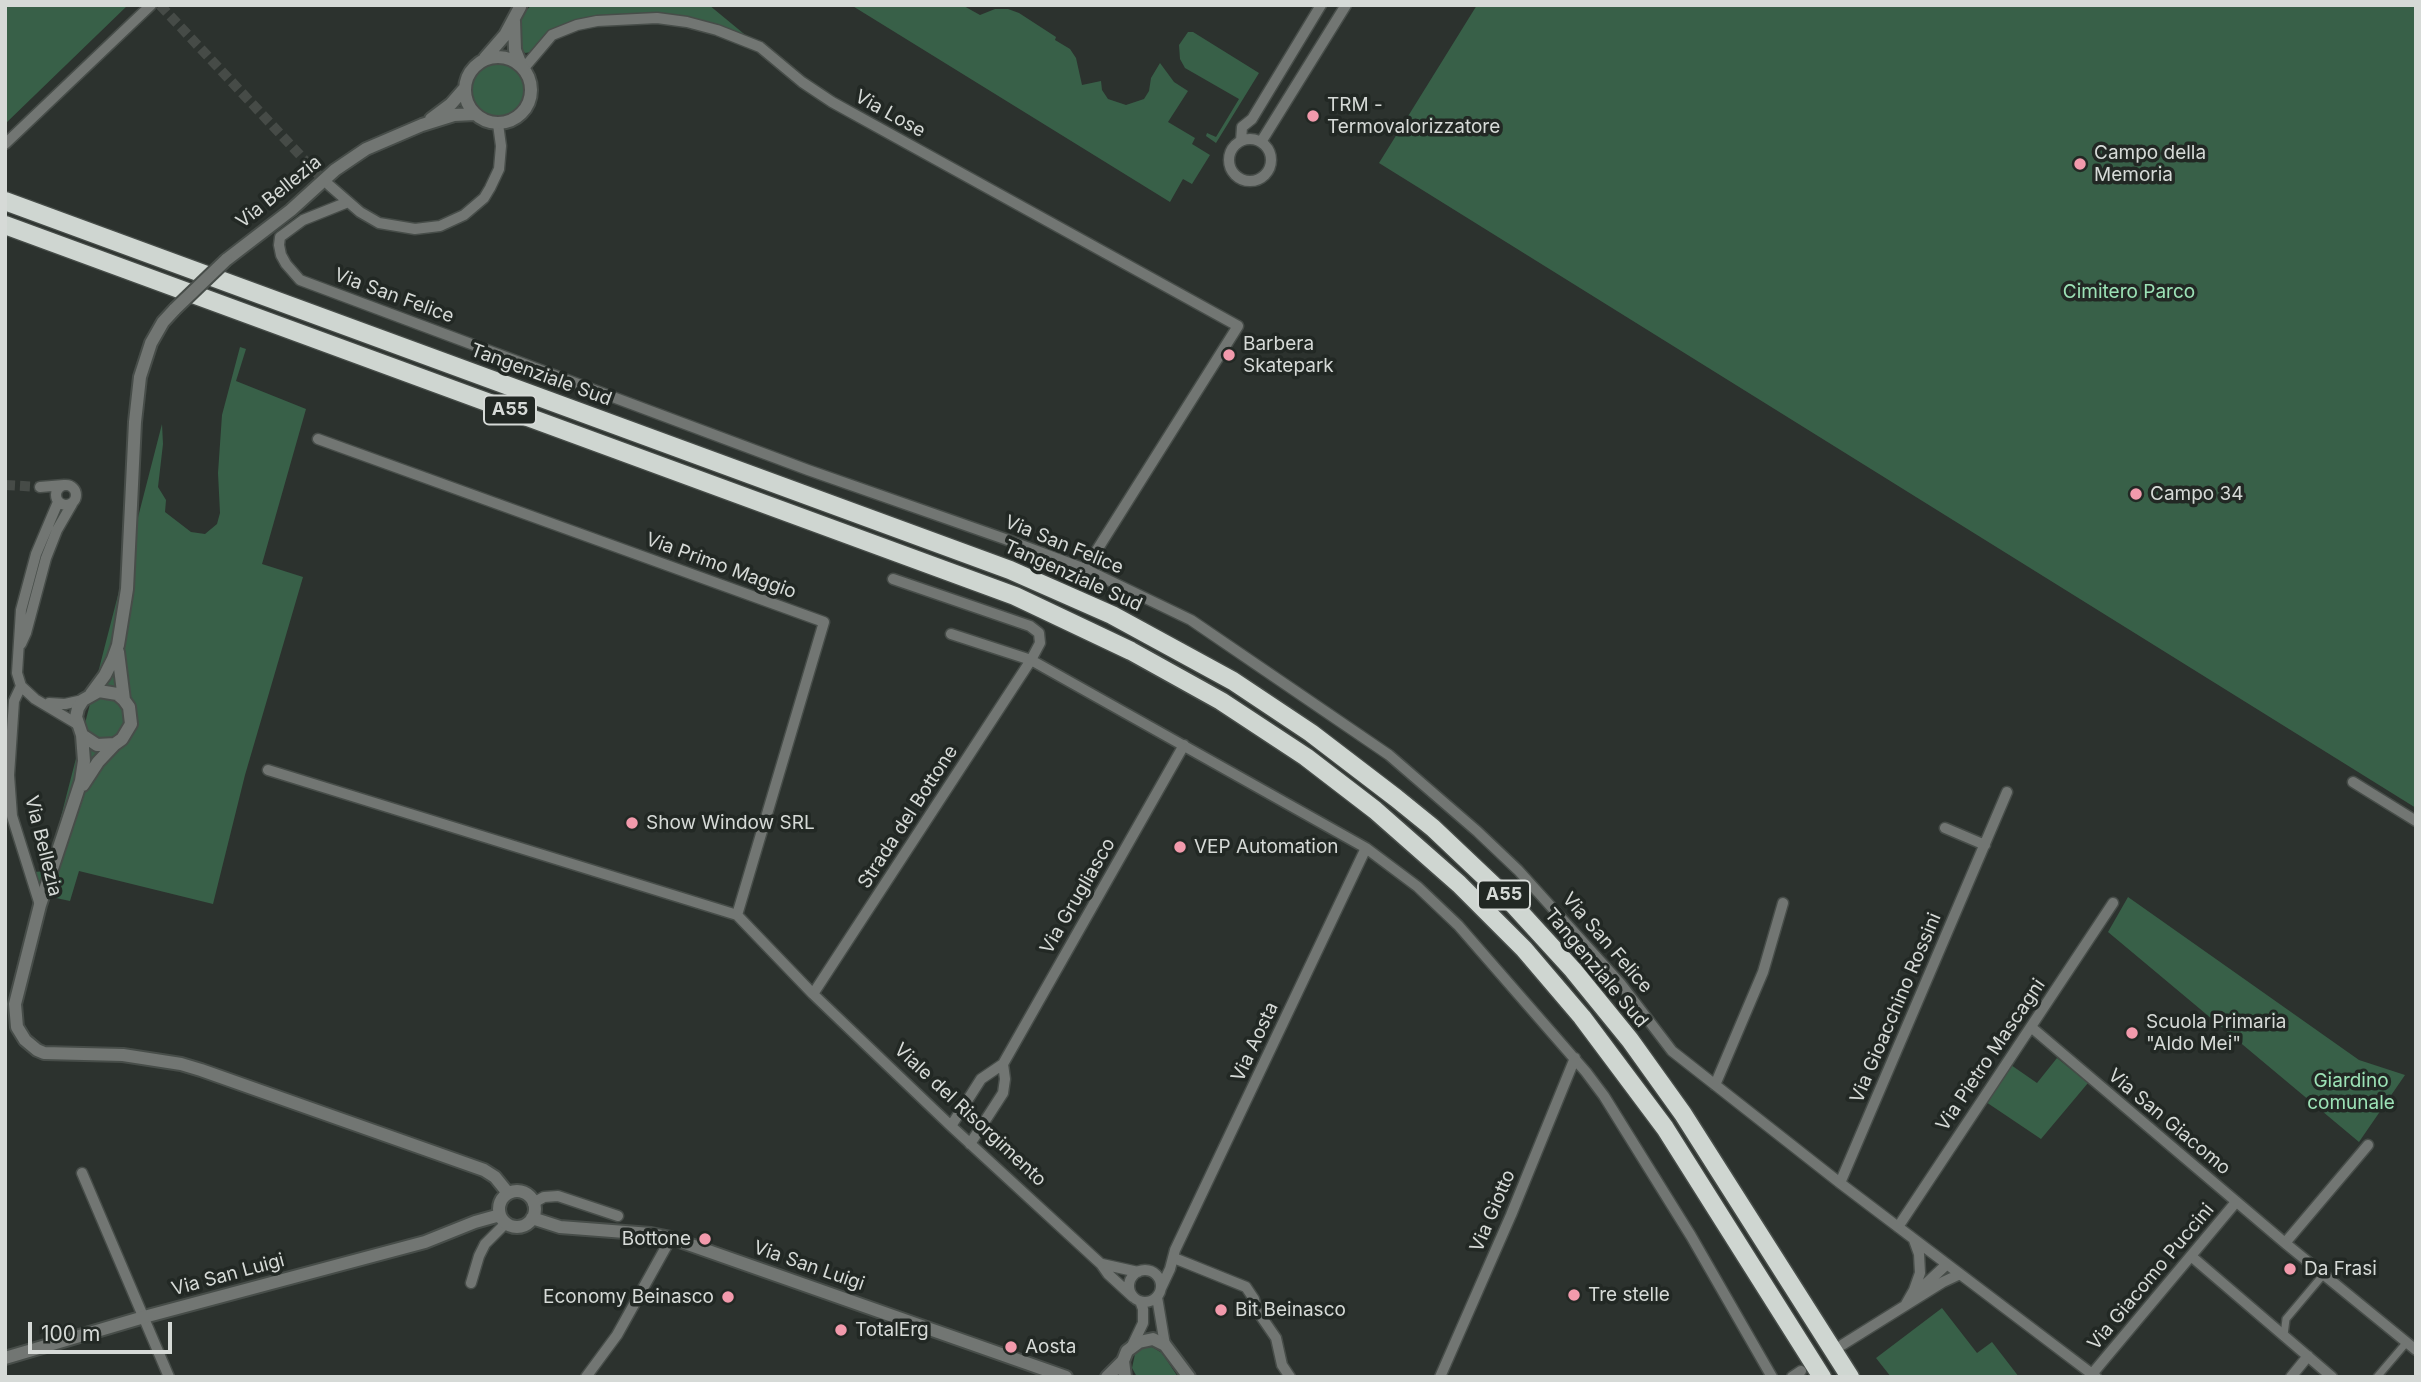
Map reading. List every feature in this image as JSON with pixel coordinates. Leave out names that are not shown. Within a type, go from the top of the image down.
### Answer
[{"type":"highway","name":"Tangenziale Sud","points":[[5,201],[1010,570],[1112,615],[1233,681],[1311,733],[1433,828],[1509,900],[1573,970],[1630,1040],[1683,1114],[1850,1377]]},
{"type":"highway","name":"A55","points":[[5,225],[1015,596],[1131,651],[1231,708],[1306,757],[1414,842],[1488,913],[1553,983],[1611,1054],[1665,1128],[1822,1377]]},
{"type":"street","points":[[5,144],[151,5]]},
{"type":"street","points":[[1241,141],[1242,127],[1252,119],[1321,5]]},
{"type":"street","points":[[1261,142],[1346,5]]},
{"type":"street","name":"Via Bellezia","points":[[422,125],[451,104],[466,88],[467,78],[474,67],[497,47],[520,7]]},
{"type":"street","name":"Via Lose","points":[[522,67],[552,36],[577,25],[597,21],[657,18],[687,22],[727,34],[761,47],[802,82],[832,102],[1238,326],[1085,569]]},
{"type":"street","name":"Via Bellezia","points":[[498,124],[519,117],[531,100],[529,77],[515,50],[514,21]]},
{"type":"street","points":[[483,60],[507,58],[522,67]]},
{"type":"street","points":[[328,185],[379,223],[415,229],[440,226],[464,215],[484,198],[499,169],[501,146],[498,124],[485,121],[475,114],[466,99],[466,88]]},
{"type":"street","name":"Via Bellezia","points":[[118,645],[127,589],[135,422],[140,377],[151,343],[163,322],[226,260],[335,170],[366,149],[422,125],[454,115],[475,114]]},
{"type":"street","points":[[1248,139],[1261,142],[1269,150],[1270,167],[1264,176],[1247,181],[1236,175],[1229,163],[1231,150],[1241,141],[1248,139]]},
{"type":"street","name":"Via San Felice","points":[[348,202],[303,220],[280,237],[281,255],[300,280],[808,470],[1085,569],[1191,620],[1389,755],[1518,870],[1620,983],[1672,1051],[1840,1184],[2094,1375]]},
{"type":"street","name":"Via Primo Maggio","points":[[318,439],[824,622],[737,915]]},
{"type":"street","points":[[64,485],[71,486],[75,492],[72,504],[65,506],[40,487],[64,485]]},
{"type":"street","name":"Via Bellezia","points":[[64,485],[57,491],[57,501],[36,554],[22,610],[17,673],[21,686],[14,701],[9,798],[12,816],[40,905],[14,1011],[17,1027],[25,1040],[44,1053],[123,1055],[191,1067],[484,1170],[495,1177],[508,1193]]},
{"type":"street","name":"Via Bellezia","points":[[20,647],[46,558],[57,530],[72,504]]},
{"type":"street","name":"Strada del Bottone","points":[[813,994],[1040,643],[1036,629],[893,579]]},
{"type":"street","points":[[951,634],[1031,660],[1367,848],[1418,887],[1458,925],[1575,1058],[1604,1096],[1680,1219],[1772,1377]]},
{"type":"street","points":[[40,905],[76,798],[84,761],[78,708],[109,668],[118,645]]},
{"type":"street","points":[[76,798],[86,779],[114,744],[122,739],[131,724],[131,716],[124,700],[118,645]]},
{"type":"street","points":[[21,686],[97,746],[114,744]]},
{"type":"street","points":[[43,703],[65,704],[109,692],[124,700]]},
{"type":"street","name":"Via Grugliasco","points":[[951,1126],[981,1079],[1003,1064],[1184,745]]},
{"type":"street","points":[[268,770],[737,915],[813,994]]},
{"type":"street","points":[[2353,782],[2416,821]]},
{"type":"street","name":"Via Gioacchino Rossini","points":[[1840,1184],[2007,792]]},
{"type":"street","points":[[1945,828],[1985,845]]},
{"type":"street","name":"Via Aosta","points":[[1159,1292],[1174,1254],[1367,848]]},
{"type":"street","name":"Via Pietro Mascagni","points":[[1898,1227],[2113,902]]},
{"type":"street","points":[[1715,1085],[1763,972],[1783,903]]},
{"type":"street","name":"Viale del Risorgimento","points":[[813,994],[1137,1299]]},
{"type":"street","name":"Via San Giacomo","points":[[2031,1027],[2284,1243],[2416,1350]]},
{"type":"street","name":"Via Giotto","points":[[1440,1377],[1511,1215],[1575,1058]]},
{"type":"street","name":"Via Grugliasco","points":[[970,1144],[1003,1093],[1003,1064]]},
{"type":"street","points":[[2284,1243],[2368,1145]]},
{"type":"street","points":[[82,1172],[169,1377]]},
{"type":"street","points":[[471,1283],[485,1244],[503,1219],[500,1202],[508,1193],[516,1191],[524,1192],[534,1203]]},
{"type":"street","points":[[534,1203],[544,1197],[558,1196],[618,1216]]},
{"type":"street","name":"Via Giacomo Puccini","points":[[2094,1375],[2236,1202]]},
{"type":"street","points":[[532,1217],[534,1203]]},
{"type":"street","name":"Via San Luigi","points":[[5,1358],[144,1317],[425,1242],[475,1222],[503,1219],[520,1226],[532,1217],[560,1227],[671,1238],[1066,1377]]},
{"type":"street","points":[[586,1377],[617,1335],[671,1238]]},
{"type":"street","points":[[1906,1305],[1920,1273],[1919,1254],[1914,1239]]},
{"type":"street","points":[[1174,1254],[1246,1287],[1254,1299],[1256,1309],[1276,1338],[1282,1366],[1290,1377]]},
{"type":"street","name":"Via Aosta","points":[[1150,1271],[1174,1254]]},
{"type":"street","points":[[2191,1256],[2332,1377]]},
{"type":"street","points":[[1101,1264],[1138,1272],[1150,1271],[1157,1275],[1165,1345]]},
{"type":"street","points":[[1906,1305],[1947,1264]]},
{"type":"street","points":[[1108,1377],[1123,1361],[1143,1323],[1143,1309],[1130,1283],[1138,1272]]},
{"type":"street","points":[[1842,1345],[1960,1274]]},
{"type":"street","points":[[2284,1335],[2286,1319],[2323,1275]]},
{"type":"street","points":[[1137,1299],[1149,1302],[1159,1292]]},
{"type":"street","points":[[1132,1346],[1147,1339],[1160,1341],[1189,1377]]},
{"type":"street","points":[[2377,1377],[2406,1343]]},
{"type":"street","points":[[2291,1377],[2308,1356]]},
{"type":"street","points":[[1123,1361],[1125,1377]]},
{"type":"green space","points":[[5,5],[128,5],[5,124]]},
{"type":"green space","points":[[532,5],[709,5],[749,38],[657,14],[631,14],[576,22],[532,52],[525,53],[518,44],[516,25]]},
{"type":"green space","points":[[851,5],[962,5],[980,15],[995,9],[1008,9],[1019,13],[1070,49],[1076,58],[1082,85],[1101,81],[1102,90],[1108,99],[1126,105],[1144,99],[1149,91],[1151,78],[1160,63],[1174,82],[1188,91],[1168,122],[1195,138],[1192,144],[1210,155],[1192,184],[1183,179],[1170,202]]},
{"type":"green space","name":"Cimitero Parco","points":[[1477,5],[2416,5],[2416,808],[1379,163]]},
{"type":"green space","points":[[1188,32],[1193,32],[1259,73],[1216,143],[1206,136],[1207,133],[1216,137],[1239,99],[1185,68],[1180,59],[1179,45]]},
{"type":"green space","points":[[492,57],[504,57],[516,62],[526,72],[531,90],[529,103],[516,118],[504,123],[492,123],[480,118],[470,108],[465,96],[465,84],[470,72],[480,62]]},
{"type":"green space","points":[[240,347],[246,349],[236,381],[306,409],[262,564],[303,577],[245,775],[213,904],[79,871],[70,901],[42,895],[34,872],[47,871],[162,424],[163,444],[158,487],[166,500],[165,512],[191,532],[205,534],[217,524],[220,513],[218,473],[222,415]]},
{"type":"green space","name":"Giardino comunale","points":[[2128,897],[2359,1060],[2405,1075],[2359,1142],[2108,932]]},
{"type":"green space","points":[[2057,1058],[2088,1083],[2041,1139],[1986,1102],[2011,1065],[2037,1083]]},
{"type":"green space","points":[[1942,1308],[1977,1353],[1992,1342],[2019,1377],[1891,1377],[1876,1358]]},
{"type":"green space","points":[[1152,1347],[1162,1353],[1178,1377],[1137,1377],[1132,1368],[1135,1354],[1143,1348]]},
{"type":"tunnel","points":[[160,5],[327,184]]},
{"type":"tunnel","points":[[5,485],[40,487]]},
{"type":"place","name":"TRM - Termovalorizzatore","points":[[1313,116]]},
{"type":"place","name":"Campo della Memoria","points":[[2080,164]]},
{"type":"place","name":"Barbera Skatepark","points":[[1229,355]]},
{"type":"place","name":"Campo 34","points":[[2136,494]]},
{"type":"place","name":"Show Window SRL","points":[[632,823]]},
{"type":"place","name":"VEP Automation","points":[[1180,847]]},
{"type":"place","name":"Scuola Primaria \"Aldo Mei\"","points":[[2132,1033]]},
{"type":"place","name":"Bottone","points":[[705,1239]]},
{"type":"place","name":"Da Frasi","points":[[2290,1269]]},
{"type":"place","name":"Tre stelle","points":[[1574,1295]]},
{"type":"place","name":"Economy Beinasco","points":[[728,1297]]},
{"type":"place","name":"Bit Beinasco","points":[[1221,1310]]},
{"type":"place","name":"TotalErg","points":[[841,1330]]},
{"type":"place","name":"Aosta","points":[[1011,1347]]}]
